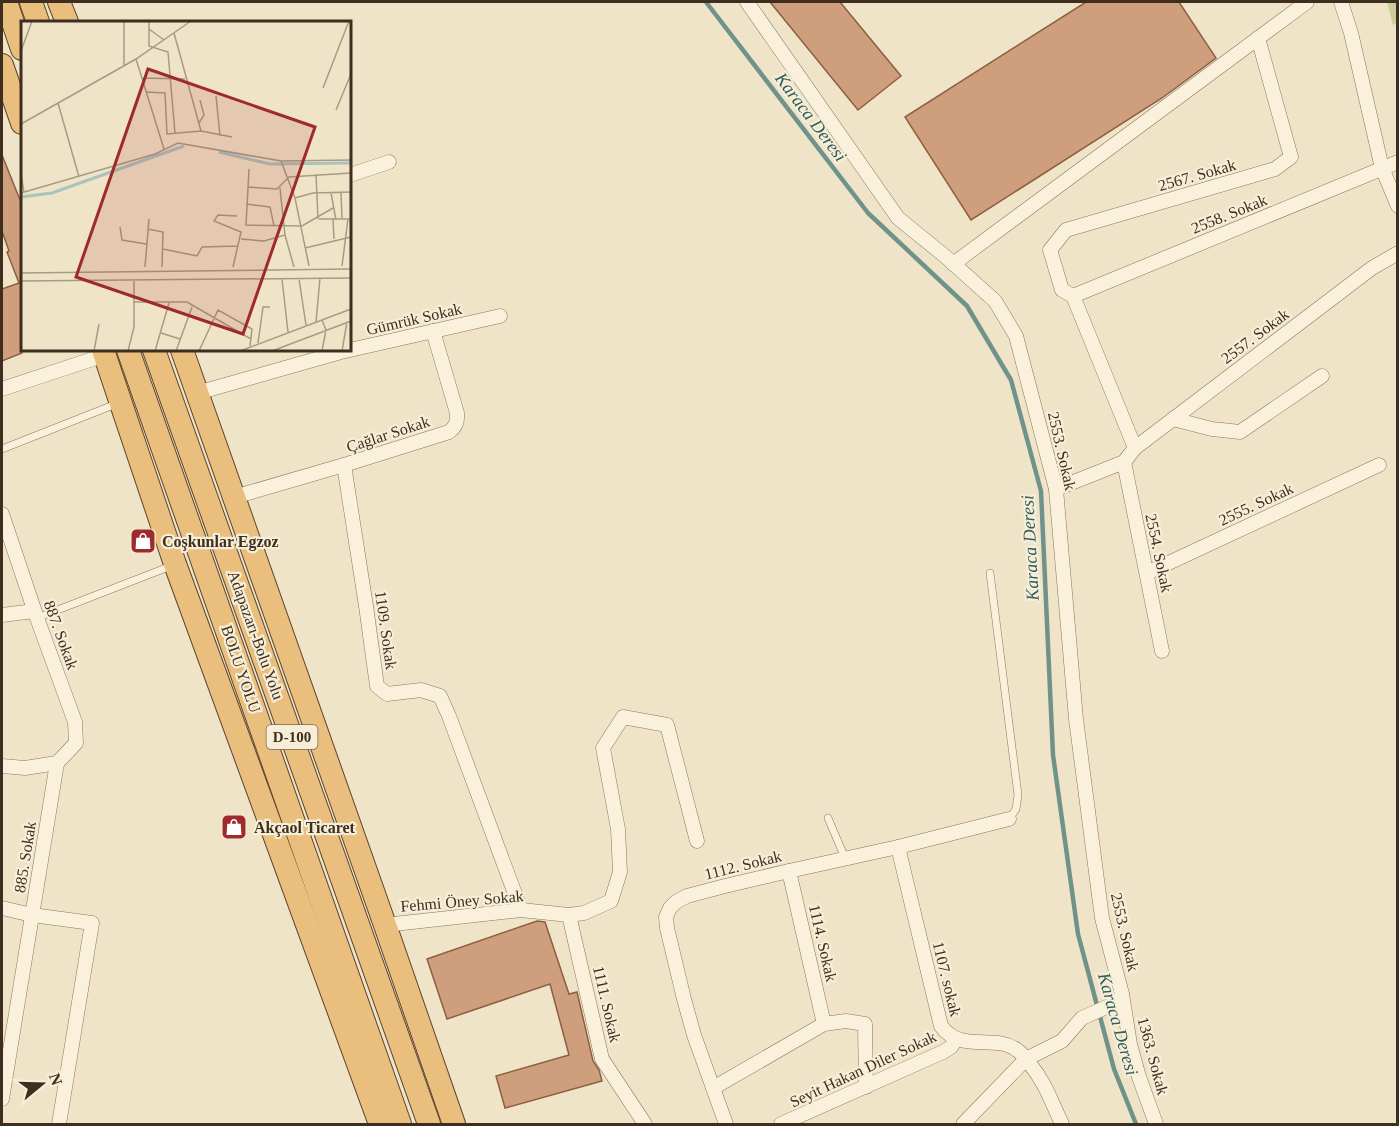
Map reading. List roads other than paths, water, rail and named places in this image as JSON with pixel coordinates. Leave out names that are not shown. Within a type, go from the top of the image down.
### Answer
[{"type":"highway","points":[[6,2],[21,46]]},
{"type":"highway","points":[[31,2],[38,21]]},
{"type":"highway","points":[[59,2],[67,21]]},
{"type":"highway","points":[[2,65],[21,120]]},
{"type":"highway","name":"BOLU YOLU","points":[[128,351],[400,1125]]},
{"type":"highway","name":"Adapazarı-Bolu Yolu","points":[[154,351],[429,1125]]},
{"type":"highway","points":[[182,351],[454,1125]]},
{"type":"highway","points":[[104,352],[175,564],[380,1125]]},
{"type":"street","name":"2553. Sokak","points":[[747,2],[898,218],[995,301],[1016,336],[1056,489],[1076,719],[1102,918],[1120,998]]},
{"type":"street","points":[[953,264],[1308,2]]},
{"type":"street","points":[[1341,2],[1351,33],[1382,168],[1398,206]]},
{"type":"street","name":"2567. Sokak","points":[[1073,296],[1062,290],[1050,250],[1066,230],[1275,169],[1291,157],[1258,38]]},
{"type":"street","points":[[351,175],[389,162]]},
{"type":"street","name":"2558. Sokak","points":[[1073,296],[1398,162]]},
{"type":"street","name":"2557. Sokak","points":[[1135,448],[1372,268],[1398,253]]},
{"type":"street","points":[[1056,489],[1124,462],[1135,448],[1073,296]]},
{"type":"street","name":"Gümrük Sokak","points":[[351,349],[500,316]]},
{"type":"street","name":"Çağlar Sokak","points":[[234,496],[449,432],[455,427],[458,418],[433,331]]},
{"type":"street","name":"Gümrük Sokak","points":[[197,393],[341,351]]},
{"type":"street","points":[[2,389],[104,352]]},
{"type":"street","points":[[1173,419],[1212,429],[1240,432],[1322,376]]},
{"type":"street","name":"2554. Sokak","points":[[1124,462],[1162,651]]},
{"type":"street","name":"1109. Sokak","points":[[344,465],[377,686],[387,694],[421,690],[440,696],[521,910]]},
{"type":"street","name":"2555. Sokak","points":[[1147,573],[1379,465]]},
{"type":"street","name":"887. Sokak","points":[[2,514],[35,615],[75,722],[76,743],[57,763]]},
{"type":"street","points":[[2,615],[35,615]]},
{"type":"street","name":"Fehmi Öney Sokak","points":[[385,925],[521,910],[569,915],[584,913],[611,901],[620,872],[618,829],[603,748],[623,717],[667,725],[697,841]]},
{"type":"street","points":[[2,766],[25,768],[57,763]]},
{"type":"street","name":"885. Sokak","points":[[2,1099],[57,763]]},
{"type":"street","name":"1112. Sokak","points":[[726,1125],[684,999],[667,928],[666,917],[670,908],[687,896],[725,886],[1009,819]]},
{"type":"street","name":"1107. sokak","points":[[898,847],[940,1026],[956,1039],[1011,1046],[1026,1059]]},
{"type":"street","name":"1114. Sokak","points":[[789,871],[824,1024]]},
{"type":"street","points":[[2,908],[32,915],[92,923],[60,1125]]},
{"type":"street","name":"1111. Sokak","points":[[569,915],[603,1059],[645,1125]]},
{"type":"street","points":[[963,1125],[1026,1059],[1062,1041],[1082,1018],[1120,998]]},
{"type":"street","name":"1363. Sokak","points":[[1120,998],[1139,1077],[1156,1125]]},
{"type":"street","points":[[713,1088],[824,1024],[846,1022],[865,1024],[866,1087]]},
{"type":"street","name":"Seyit Hakan Diler Sokak","points":[[781,1125],[943,1052],[951,1047],[956,1039]]},
{"type":"street","points":[[1026,1059],[1040,1076],[1062,1125]]},
{"type":"lane","points":[[2,449],[120,402]]},
{"type":"lane","points":[[35,615],[175,564]]},
{"type":"lane","points":[[990,573],[1018,795],[1016,808],[1009,819]]},
{"type":"lane","points":[[828,818],[845,858]]},
{"type":"waterway","name":"Karaca Deresi","points":[[706,2],[868,213],[967,306],[1011,380],[1041,491],[1053,755],[1078,934],[1114,1069],[1136,1124]]},
{"type":"place","name":"Coşkunlar Egzoz","points":[[143,541]]},
{"type":"place","name":"Akçaol Ticaret","points":[[234,827]]}]
